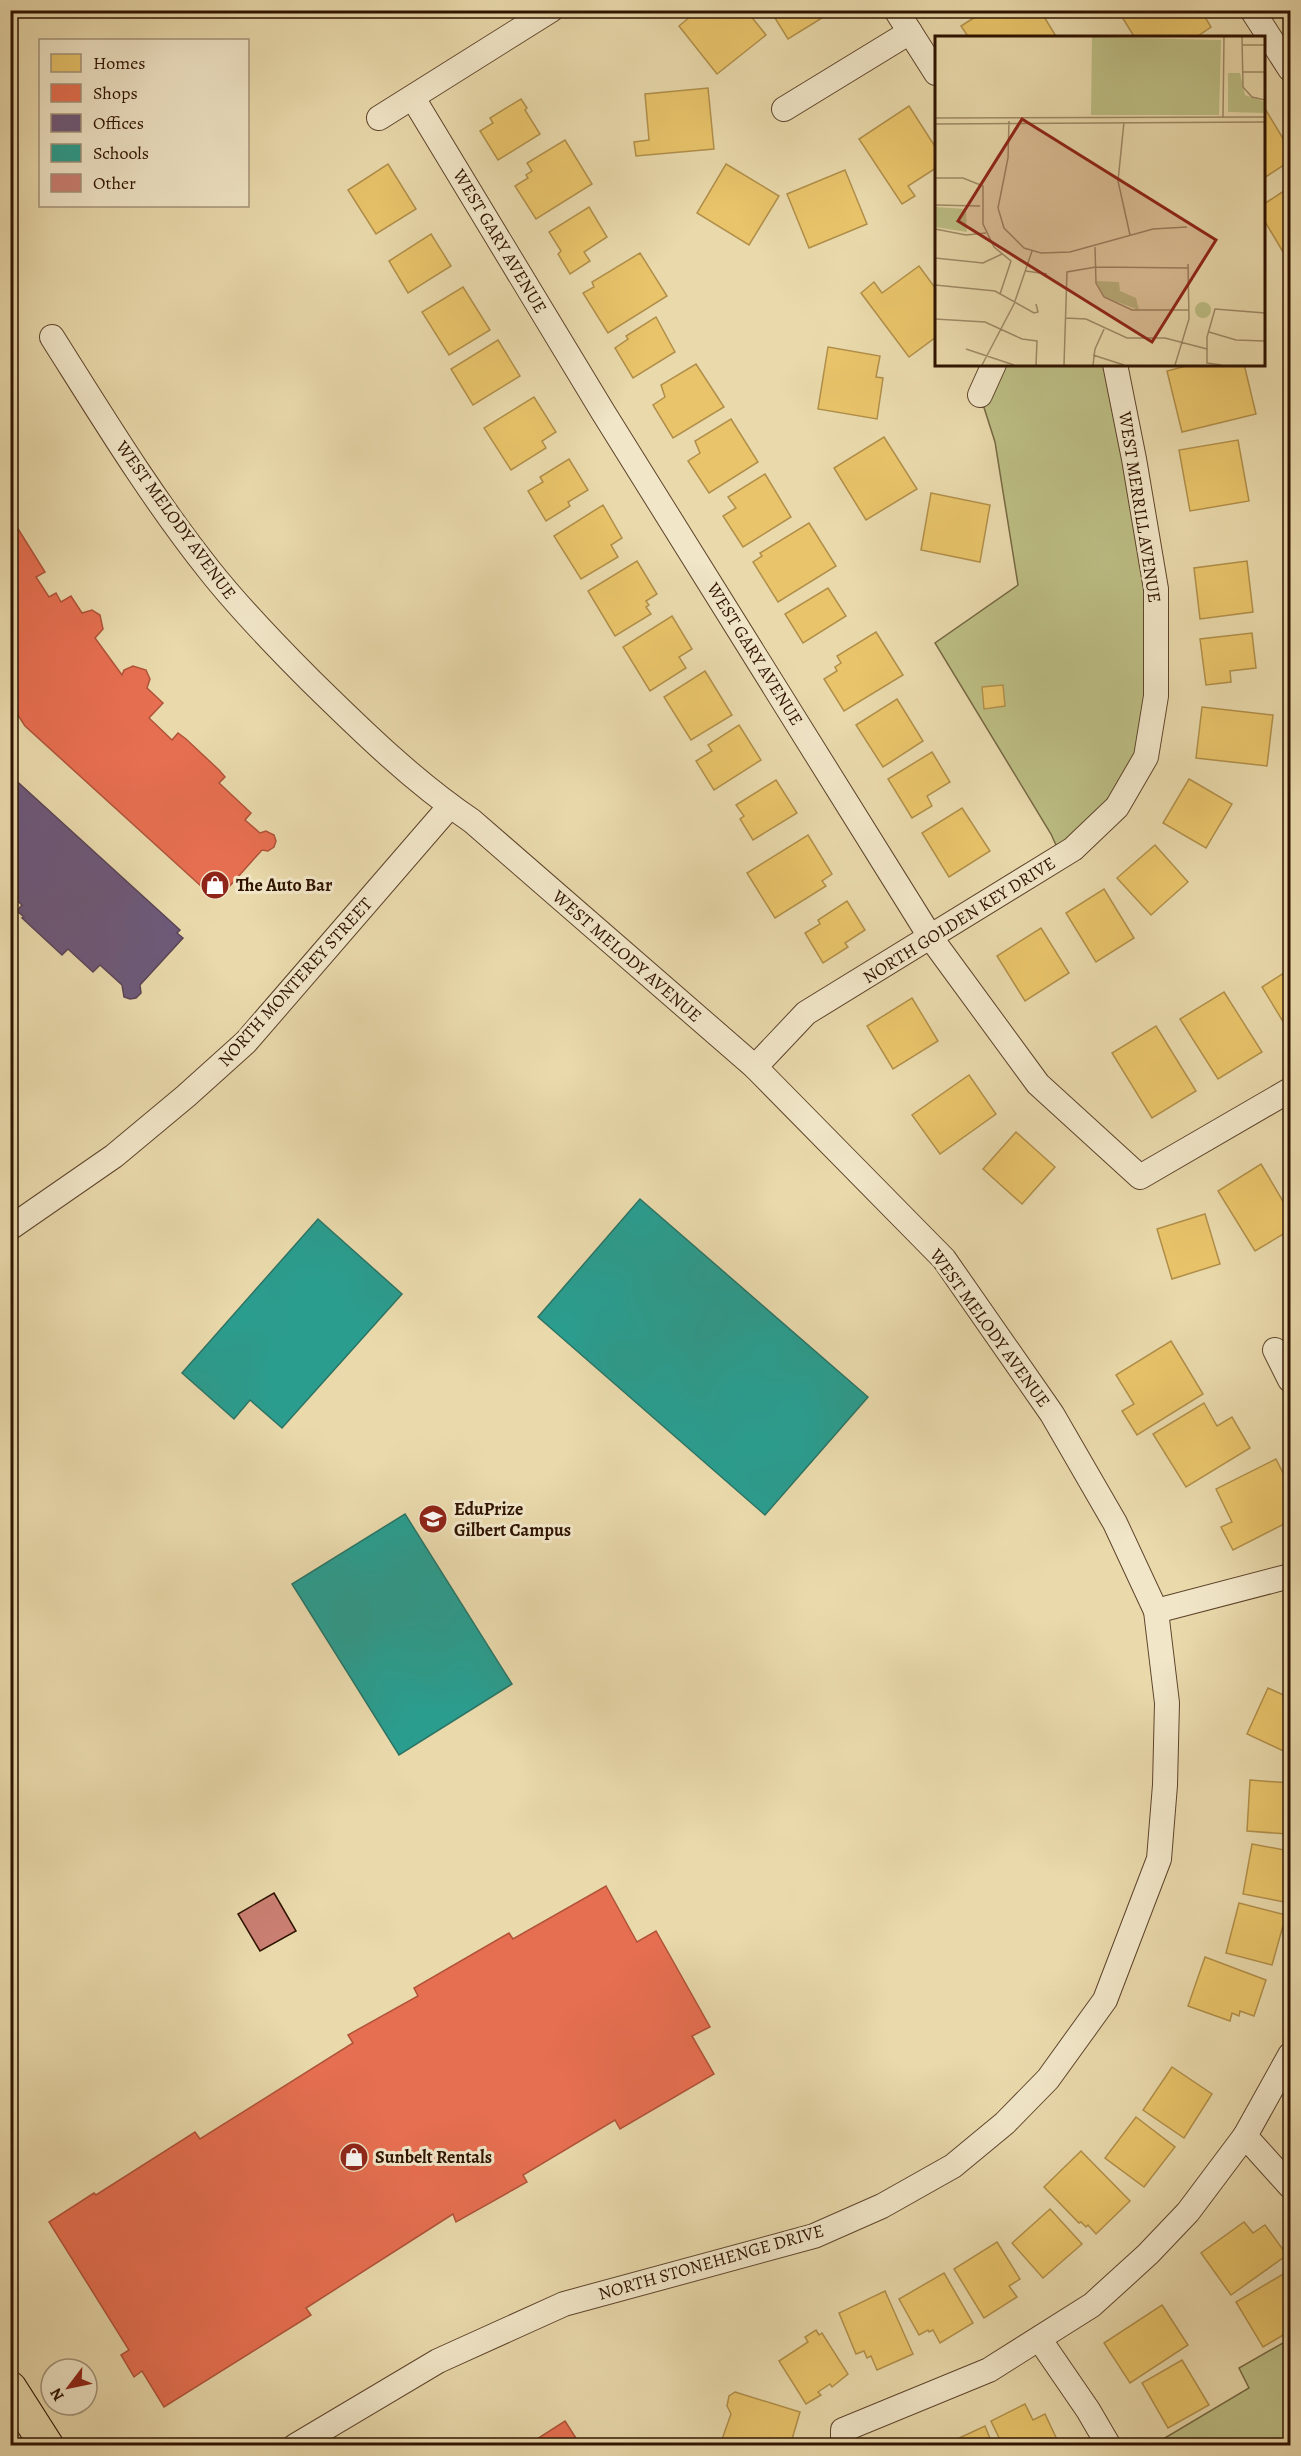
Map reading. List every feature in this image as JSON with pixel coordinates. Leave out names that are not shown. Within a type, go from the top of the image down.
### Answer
[{"type":"main road","points":[[10,2388],[47,2445]]},
{"type":"street","points":[[379,118],[551,10]]},
{"type":"street","points":[[897,10],[935,71]]},
{"type":"street","points":[[1252,10],[1290,69]]},
{"type":"street","points":[[783,109],[910,32]]},
{"type":"street","name":"WEST GARY AVENUE","points":[[413,98],[603,412],[931,938],[1038,1084],[1140,1177],[1290,1090]]},
{"type":"street","name":"WEST MELODY AVENUE","points":[[52,337],[129,459],[209,571],[262,631],[371,741],[450,806],[472,821],[755,1067],[944,1259],[1052,1414],[1116,1523],[1156,1611]]},
{"type":"street","points":[[980,395],[993,366]]},
{"type":"street","name":"WEST MERRILL AVENUE","points":[[1115,366],[1156,589],[1156,696],[1146,757]]},
{"type":"street","name":"NORTH GOLDEN KEY DRIVE","points":[[755,1067],[806,1013],[1073,849],[1118,807],[1146,757]]},
{"type":"street","name":"NORTH MONTEREY STREET","points":[[10,1228],[114,1156],[246,1042],[450,806]]},
{"type":"street","points":[[1275,1350],[1290,1380]]},
{"type":"street","points":[[1156,1611],[1290,1576]]},
{"type":"street","name":"NORTH STONEHENGE DRIVE","points":[[295,2445],[438,2361],[564,2304],[814,2236],[882,2206],[952,2166],[1005,2122],[1048,2079],[1105,2000],[1159,1859],[1165,1785],[1167,1703],[1156,1611]]},
{"type":"street","points":[[843,2438],[989,2370],[1040,2340],[1092,2305],[1148,2254],[1188,2212],[1245,2136],[1290,2055]]},
{"type":"street","points":[[1245,2136],[1290,2186]]},
{"type":"street","points":[[1040,2340],[1109,2445]]},
{"type":"green space","points":[[994,366],[1115,366],[1156,589],[1146,757],[1062,858],[1051,834],[935,643],[1018,585],[995,442],[980,395]]},
{"type":"green space","points":[[1290,2339],[1290,2445],[1153,2445],[1249,2388],[1239,2368]]},
{"type":"building: Homes","points":[[698,10],[746,10],[766,35],[717,74],[679,26]]},
{"type":"building: Homes","points":[[770,10],[835,10],[788,39]]},
{"type":"building: Homes","points":[[986,10],[1040,10],[1056,36],[968,36],[961,26]]},
{"type":"building: Homes","points":[[1121,10],[1201,10],[1211,27],[1198,36],[1134,36],[1119,12]]},
{"type":"building: Homes","points":[[708,88],[714,149],[636,156],[634,142],[649,140],[645,94]]},
{"type":"building: Homes","points":[[521,99],[540,134],[498,160],[480,131],[493,123],[490,118]]},
{"type":"building: Homes","points":[[909,106],[935,146],[935,169],[908,186],[915,196],[902,204],[859,139]]},
{"type":"building: Homes","points":[[1265,109],[1290,150],[1290,161],[1265,177]]},
{"type":"building: Homes","points":[[565,140],[592,184],[536,219],[515,186],[528,178],[526,175],[532,171],[527,163]]},
{"type":"building: Homes","points":[[388,164],[416,209],[376,234],[348,190]]},
{"type":"building: Homes","points":[[726,164],[779,196],[749,245],[697,213]]},
{"type":"building: Homes","points":[[845,170],[867,224],[809,248],[787,194]]},
{"type":"building: Homes","points":[[1290,187],[1289,262],[1265,222],[1265,203]]},
{"type":"building: Homes","points":[[589,207],[607,237],[584,252],[590,261],[570,274],[558,254],[561,251],[549,232]]},
{"type":"building: Homes","points":[[431,234],[451,266],[408,293],[389,261]]},
{"type":"building: Homes","points":[[640,253],[667,296],[608,333],[583,293],[594,287],[592,282]]},
{"type":"building: Homes","points":[[919,266],[935,288],[935,338],[909,357],[861,293],[874,282],[882,293]]},
{"type":"building: Homes","points":[[463,287],[490,330],[449,355],[422,312]]},
{"type":"building: Homes","points":[[656,317],[675,352],[633,378],[615,348],[628,339],[626,336]]},
{"type":"building: Homes","points":[[498,340],[520,376],[473,405],[451,369]]},
{"type":"building: Homes","points":[[828,347],[880,356],[876,377],[883,378],[877,419],[818,409]]},
{"type":"building: Homes","points":[[696,364],[724,407],[673,438],[653,405],[665,397],[661,385]]},
{"type":"building: Homes","points":[[1186,366],[1244,366],[1256,414],[1182,432],[1167,371]]},
{"type":"building: Homes","points":[[534,397],[556,432],[542,441],[546,448],[511,470],[484,428]]},
{"type":"building: Homes","points":[[731,419],[758,462],[709,493],[688,461],[700,453],[695,441]]},
{"type":"building: Homes","points":[[884,437],[917,489],[866,520],[834,468]]},
{"type":"building: Homes","points":[[1238,440],[1249,501],[1190,511],[1179,450]]},
{"type":"building: Homes","points":[[569,459],[588,490],[568,502],[570,506],[546,521],[528,491],[543,482],[540,477]]},
{"type":"building: Homes","points":[[765,474],[791,517],[743,547],[723,516],[736,508],[728,497]]},
{"type":"building: Homes","points":[[931,493],[990,505],[980,562],[921,550]]},
{"type":"building: Homes","points":[[603,505],[622,538],[611,545],[618,557],[581,579],[554,536]]},
{"type":"building: Homes","points":[[809,523],[836,566],[778,602],[753,562],[762,556],[760,553]]},
{"type":"building: Homes","points":[[637,561],[657,594],[646,601],[649,605],[646,607],[651,614],[615,636],[588,591]]},
{"type":"building: Homes","points":[[1247,561],[1253,612],[1200,619],[1194,568]]},
{"type":"building: Homes","points":[[828,588],[846,616],[803,643],[785,614]]},
{"type":"building: Homes","points":[[672,616],[692,649],[679,657],[686,668],[650,691],[623,647]]},
{"type":"building: Homes","points":[[876,632],[903,675],[844,711],[824,679],[837,671],[835,667],[841,663],[837,656]]},
{"type":"building: Homes","points":[[1252,633],[1256,668],[1230,671],[1231,682],[1206,685],[1200,639]]},
{"type":"building: Homes","points":[[705,671],[732,715],[691,740],[664,697]]},
{"type":"building: Homes","points":[[1003,685],[1005,706],[984,709],[982,687]]},
{"type":"building: Homes","points":[[897,699],[923,741],[883,767],[856,725]]},
{"type":"building: Homes","points":[[1202,707],[1273,715],[1267,766],[1196,758]]},
{"type":"building: Homes","points":[[739,725],[761,760],[714,790],[696,761],[712,751],[708,745]]},
{"type":"building: Homes","points":[[932,752],[950,782],[927,796],[932,806],[912,818],[888,779]]},
{"type":"building: Homes","points":[[1189,779],[1232,804],[1206,848],[1163,823]]},
{"type":"building: Homes","points":[[776,780],[797,813],[753,840],[740,819],[744,816],[736,805]]},
{"type":"building: Homes","points":[[962,808],[990,851],[949,877],[922,833]]},
{"type":"building: Homes","points":[[808,835],[832,874],[822,881],[826,886],[775,918],[747,873]]},
{"type":"building: Homes","points":[[1155,845],[1188,882],[1151,915],[1117,878]]},
{"type":"building: Homes","points":[[1104,889],[1134,938],[1096,962],[1066,913]]},
{"type":"building: Homes","points":[[847,901],[865,930],[845,943],[848,947],[823,963],[805,933],[820,924],[818,920]]},
{"type":"building: Homes","points":[[1041,928],[1069,973],[1025,1001],[997,956]]},
{"type":"building: Homes","points":[[1290,969],[1290,1033],[1262,987]]},
{"type":"building: Homes","points":[[1224,992],[1262,1052],[1218,1079],[1180,1019]]},
{"type":"building: Homes","points":[[912,998],[938,1041],[893,1069],[867,1026]]},
{"type":"building: Homes","points":[[1156,1026],[1196,1091],[1152,1118],[1112,1053]]},
{"type":"building: Homes","points":[[969,1075],[996,1114],[940,1154],[912,1115]]},
{"type":"building: Homes","points":[[1016,1132],[1055,1167],[1022,1204],[983,1169]]},
{"type":"building: Homes","points":[[1261,1164],[1290,1213],[1290,1230],[1255,1251],[1218,1191]]},
{"type":"building: Homes","points":[[1205,1214],[1220,1264],[1172,1279],[1157,1229]]},
{"type":"building: Homes","points":[[1171,1341],[1203,1394],[1137,1435],[1122,1411],[1134,1404],[1116,1375]]},
{"type":"building: Homes","points":[[1204,1403],[1217,1426],[1232,1417],[1250,1448],[1186,1487],[1153,1434]]},
{"type":"building: Homes","points":[[1276,1459],[1290,1487],[1290,1521],[1233,1550],[1221,1527],[1232,1522],[1216,1489]]},
{"type":"building: Homes","points":[[1268,1688],[1290,1698],[1290,1754],[1247,1734]]},
{"type":"building: Homes","points":[[1250,1780],[1290,1783],[1290,1821],[1288,1821],[1287,1834],[1247,1831]]},
{"type":"building: Homes","points":[[1252,1844],[1290,1851],[1290,1903],[1243,1894]]},
{"type":"building: Homes","points":[[1239,1903],[1286,1915],[1272,1965],[1226,1953]]},
{"type":"building: Homes","points":[[1205,1957],[1266,1980],[1254,2016],[1240,2011],[1239,2016],[1232,2013],[1230,2021],[1188,2006]]},
{"type":"building: Homes","points":[[1172,2067],[1212,2094],[1184,2138],[1143,2110]]},
{"type":"building: Homes","points":[[1136,2117],[1175,2147],[1144,2187],[1105,2158]]},
{"type":"building: Homes","points":[[1081,2151],[1130,2201],[1096,2234],[1088,2225],[1086,2227],[1081,2222],[1079,2223],[1044,2187]]},
{"type":"building: Homes","points":[[1050,2209],[1082,2244],[1043,2278],[1012,2243]]},
{"type":"building: Homes","points":[[1244,2222],[1253,2233],[1265,2225],[1287,2255],[1231,2295],[1201,2253]]},
{"type":"building: Homes","points":[[997,2242],[1020,2279],[1009,2286],[1017,2297],[984,2318],[954,2269]]},
{"type":"building: Homes","points":[[1290,2270],[1290,2331],[1263,2347],[1236,2302]]},
{"type":"building: Homes","points":[[944,2273],[973,2323],[940,2343],[933,2330],[919,2335],[899,2299]]},
{"type":"building: Homes","points":[[885,2291],[913,2354],[877,2370],[871,2356],[867,2358],[864,2351],[856,2354],[839,2313]]},
{"type":"building: Homes","points":[[1162,2305],[1188,2345],[1130,2383],[1104,2343]]},
{"type":"building: Homes","points":[[816,2330],[819,2335],[822,2333],[848,2374],[832,2387],[830,2384],[818,2392],[821,2395],[806,2404],[779,2361],[808,2342],[805,2337]]},
{"type":"building: Homes","points":[[1182,2360],[1209,2405],[1168,2428],[1142,2383]]},
{"type":"building: Homes","points":[[735,2392],[800,2412],[790,2446],[777,2442],[776,2446],[731,2446],[721,2442],[731,2414],[727,2406],[729,2396]]},
{"type":"building: Homes","points":[[1025,2404],[1033,2420],[1045,2414],[1060,2446],[1003,2446],[991,2421]]},
{"type":"building: Homes","points":[[985,2426],[993,2446],[942,2446]]},
{"type":"building: Shops","points":[[10,516],[45,572],[36,577],[49,597],[56,593],[61,602],[71,596],[82,613],[92,610],[100,615],[103,629],[95,638],[122,675],[124,670],[133,666],[146,670],[150,679],[147,688],[163,703],[149,718],[172,740],[178,733],[186,739],[225,777],[219,783],[251,813],[245,820],[260,833],[266,831],[274,835],[276,841],[274,847],[268,851],[262,850],[219,898],[215,895],[213,897],[25,726],[10,703]]},
{"type":"building: Shops","name":"Sunbelt Rentals","points":[[606,1886],[637,1942],[656,1931],[710,2027],[692,2036],[714,2074],[620,2129],[615,2120],[523,2175],[527,2182],[456,2222],[453,2214],[306,2308],[311,2315],[164,2407],[142,2371],[134,2377],[121,2355],[129,2350],[49,2222],[195,2132],[200,2139],[353,2043],[348,2035],[418,1996],[414,1988],[509,1933],[513,1939]]},
{"type":"building: Shops","points":[[565,2421],[581,2446],[526,2446]]},
{"type":"building: Offices","points":[[10,775],[180,930],[177,933],[183,938],[140,985],[141,993],[136,998],[124,997],[122,985],[100,965],[93,972],[68,949],[62,955],[17,911],[22,905],[10,894]]},
{"type":"building: Schools","points":[[640,1199],[868,1397],[765,1515],[538,1317]]},
{"type":"building: Schools","points":[[318,1219],[402,1294],[282,1428],[250,1400],[234,1419],[182,1373]]},
{"type":"building: Schools","points":[[405,1514],[512,1684],[399,1755],[292,1584]]},
{"type":"building: Other","points":[[274,1893],[296,1931],[260,1951],[238,1914]]},
{"type":"place","name":"The Auto Bar","points":[[215,885]]},
{"type":"place","name":"EduPrize Gilbert Campus","points":[[433,1519]]},
{"type":"place","name":"Sunbelt Rentals","points":[[354,2157]]}]
